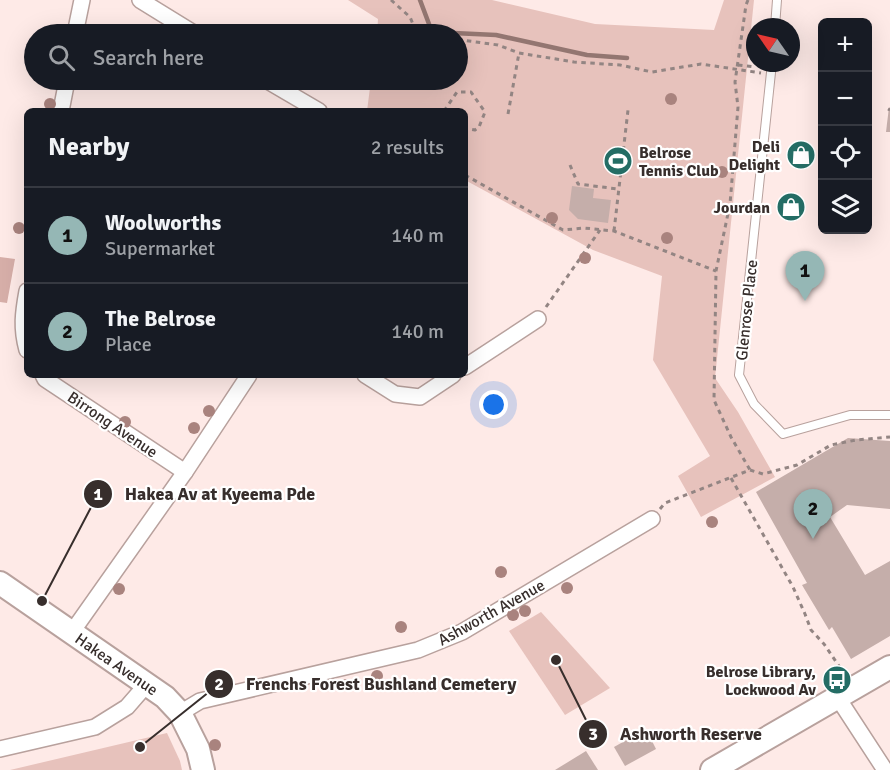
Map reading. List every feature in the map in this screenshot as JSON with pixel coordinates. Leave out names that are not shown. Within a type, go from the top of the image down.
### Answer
[{"type":"street","points":[[77,24],[82,0]]},
{"type":"street","points":[[140,0],[179,24]]},
{"type":"street","points":[[62,108],[65,90]]},
{"type":"street","points":[[277,90],[293,104],[308,108]]},
{"type":"street","points":[[24,305],[24,339]]},
{"type":"street","points":[[468,365],[538,319]]},
{"type":"street","name":"Birrong Avenue","points":[[45,378],[185,472]]},
{"type":"street","points":[[72,632],[185,472],[247,378]]},
{"type":"street","points":[[370,378],[395,394],[420,397],[448,378]]},
{"type":"street","name":"Ashworth Avenue","points":[[180,713],[200,700],[418,650],[462,632],[652,519]]},
{"type":"street","name":"Hakea Avenue","points":[[0,583],[165,698],[180,713],[198,749],[203,770]]},
{"type":"street","points":[[712,770],[890,667]]},
{"type":"street","points":[[0,748],[95,727],[127,707],[147,684]]},
{"type":"street","points":[[838,698],[885,770]]},
{"type":"lane","points":[[776,18],[777,0]]},
{"type":"lane","name":"Glenrose Place","points":[[772,75],[739,375],[754,404],[783,434],[850,415],[890,415]]},
{"type":"path","points":[[391,0],[410,18],[413,24]]},
{"type":"path","points":[[746,0],[735,82],[738,107],[730,204],[716,271],[714,400],[731,437],[750,470]]},
{"type":"path","points":[[468,42],[498,45],[519,53],[574,62],[620,65],[652,72],[701,64],[746,67]]},
{"type":"path","points":[[508,114],[519,53]]},
{"type":"path","points":[[737,67],[772,75]]},
{"type":"path","points":[[446,108],[457,92],[471,92],[485,112],[476,130],[468,129]]},
{"type":"path","points":[[614,231],[628,110]]},
{"type":"path","points":[[570,165],[578,184],[618,189]]},
{"type":"path","points":[[468,177],[563,230],[584,228],[614,231],[716,271]]},
{"type":"path","points":[[538,319],[600,230]]},
{"type":"path","points":[[652,519],[665,503],[750,470],[763,474],[797,465],[831,445],[890,437]]},
{"type":"path","points":[[731,478],[793,587],[811,630],[841,669]]},
{"type":"shaded area","points":[[348,0],[492,0],[595,24],[714,30],[724,0],[754,0],[752,18],[746,18],[747,72],[715,378],[738,412],[775,477],[701,517],[678,476],[710,456],[653,360],[662,276],[593,250],[468,182],[468,108],[367,108],[370,90],[468,90],[468,24],[378,24],[378,19]]},
{"type":"shaded area","points":[[0,257],[15,259],[7,303],[0,302]]},
{"type":"shaded area","points":[[541,612],[610,688],[565,715],[509,631]]},
{"type":"shaded area","points":[[167,733],[182,770],[10,770]]},
{"type":"building","points":[[889,107],[890,132],[886,132]]},
{"type":"building","points":[[572,186],[594,189],[593,198],[611,200],[608,223],[578,219],[569,210]]},
{"type":"building","points":[[848,438],[890,441],[890,509],[847,505],[830,517],[865,575],[890,561],[890,636],[851,659],[832,627],[829,630],[802,585],[807,583],[756,492]]},
{"type":"building","points":[[646,729],[656,749],[625,766],[614,747]]},
{"type":"building","points":[[586,751],[598,770],[555,770]]},
{"type":"waterway","points":[[420,0],[429,24]]},
{"type":"waterway","points":[[468,34],[496,35],[587,55],[627,58]]},
{"type":"place","name":"Deli Delight","points":[[801,155]]},
{"type":"place","name":"Belrose Tennis Club","points":[[618,161]]},
{"type":"place","name":"Jourdan","points":[[791,207]]},
{"type":"place","name":"Woolworths","points":[[805,301]]},
{"type":"place","name":"The Belrose","points":[[813,539]]},
{"type":"place","name":"Hakea Av at Kyeema Pde","points":[[42,601]]},
{"type":"place","name":"Ashworth Reserve","points":[[556,660]]},
{"type":"place","name":"Belrose Library, Lockwood Av","points":[[837,680]]},
{"type":"place","name":"Frenchs Forest Bushland Cemetery","points":[[140,747]]}]
